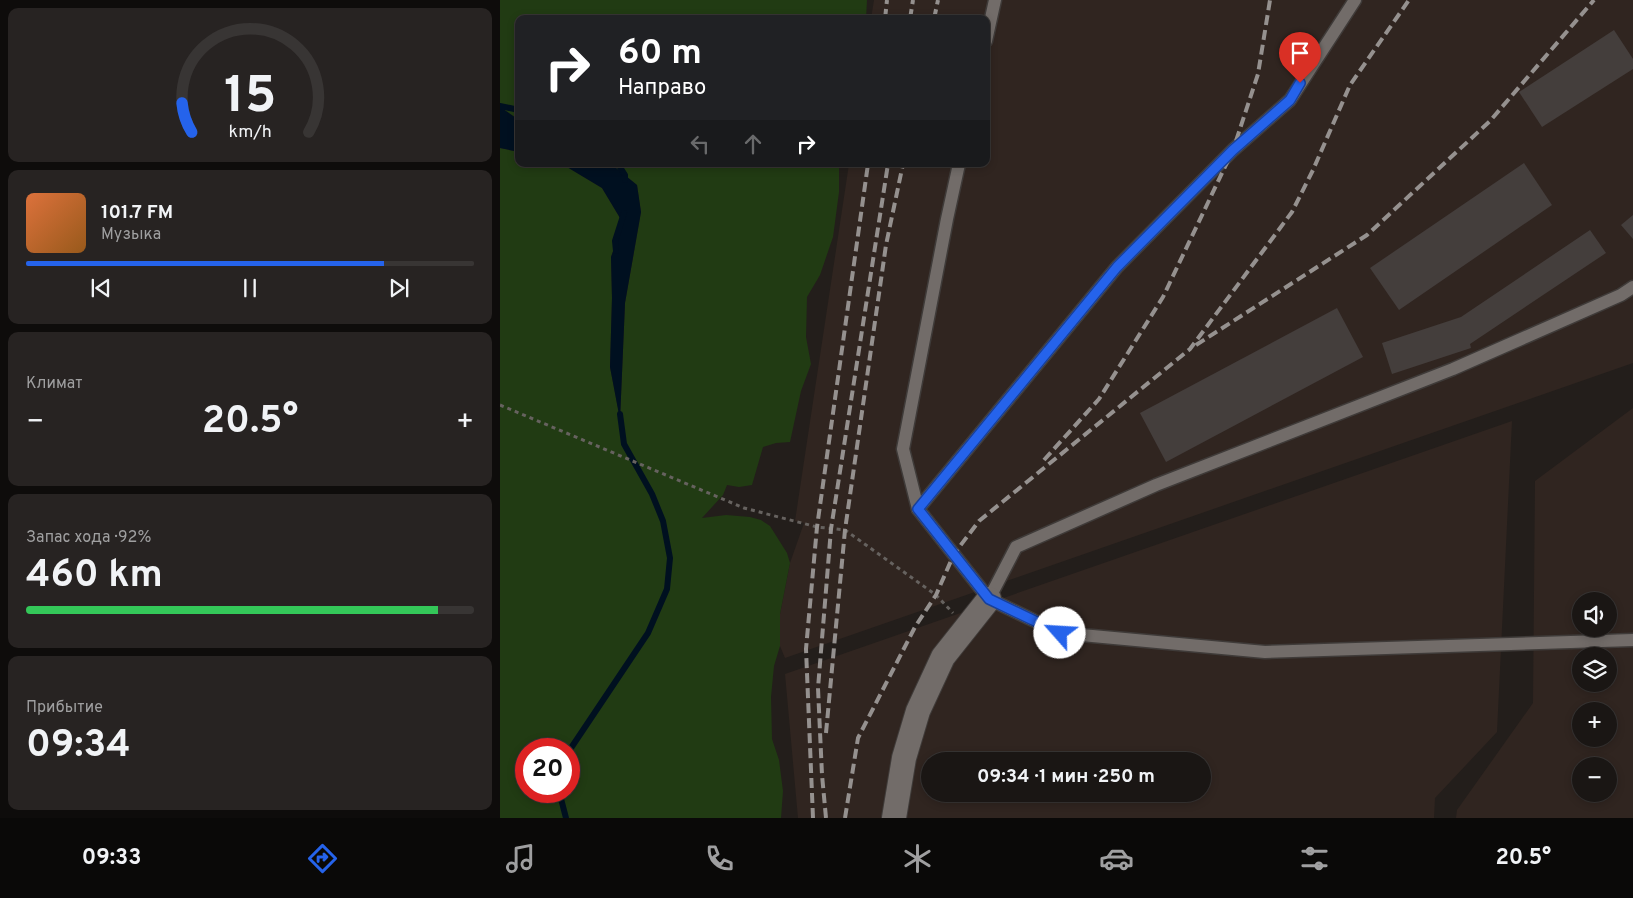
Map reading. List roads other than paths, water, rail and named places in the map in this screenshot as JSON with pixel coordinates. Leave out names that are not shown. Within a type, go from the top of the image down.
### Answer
[{"type":"street","points":[[894,818],[904,758],[918,711],[943,656],[989,599]]},
{"type":"lane","points":[[990,23],[995,0]]},
{"type":"lane","points":[[918,509],[1117,267],[1233,150],[1290,100],[1355,0]]},
{"type":"lane","points":[[958,167],[946,219],[903,449],[918,509],[989,599],[1060,633],[1265,652],[1633,640]]},
{"type":"lane","points":[[989,599],[1016,547],[1156,485],[1453,369],[1621,295],[1633,287]]},
{"type":"water","points":[[500,107],[515,117],[515,151],[500,148]]},
{"type":"water","points":[[567,167],[615,167],[637,185],[641,212],[625,303],[620,420],[610,367],[611,257],[623,223],[602,188]]},
{"type":"waterway","points":[[500,106],[515,109]]},
{"type":"waterway","points":[[620,167],[625,175],[625,180]]},
{"type":"waterway","points":[[616,251],[615,241],[624,213]]},
{"type":"waterway","points":[[578,738],[648,633],[667,589],[670,558],[663,521],[652,494],[624,444],[620,414]]},
{"type":"waterway","points":[[562,803],[566,818]]},
{"type":"railway","points":[[885,15],[887,0]]},
{"type":"railway","points":[[911,15],[913,0]]},
{"type":"railway","points":[[935,15],[938,0]]},
{"type":"railway","points":[[1044,460],[1099,399],[1163,297],[1233,150],[1258,74],[1270,0]]},
{"type":"railway","points":[[845,818],[858,738],[915,627],[936,595],[954,554],[979,521],[1190,349],[1292,212],[1313,170],[1350,85],[1409,0]]},
{"type":"railway","points":[[1196,345],[1367,235],[1490,121],[1594,0]]},
{"type":"railway","points":[[813,818],[806,649],[817,527],[868,167]]},
{"type":"railway","points":[[826,818],[818,688],[831,529],[888,167]]},
{"type":"railway","points":[[826,733],[845,530],[886,245],[902,167]]}]
